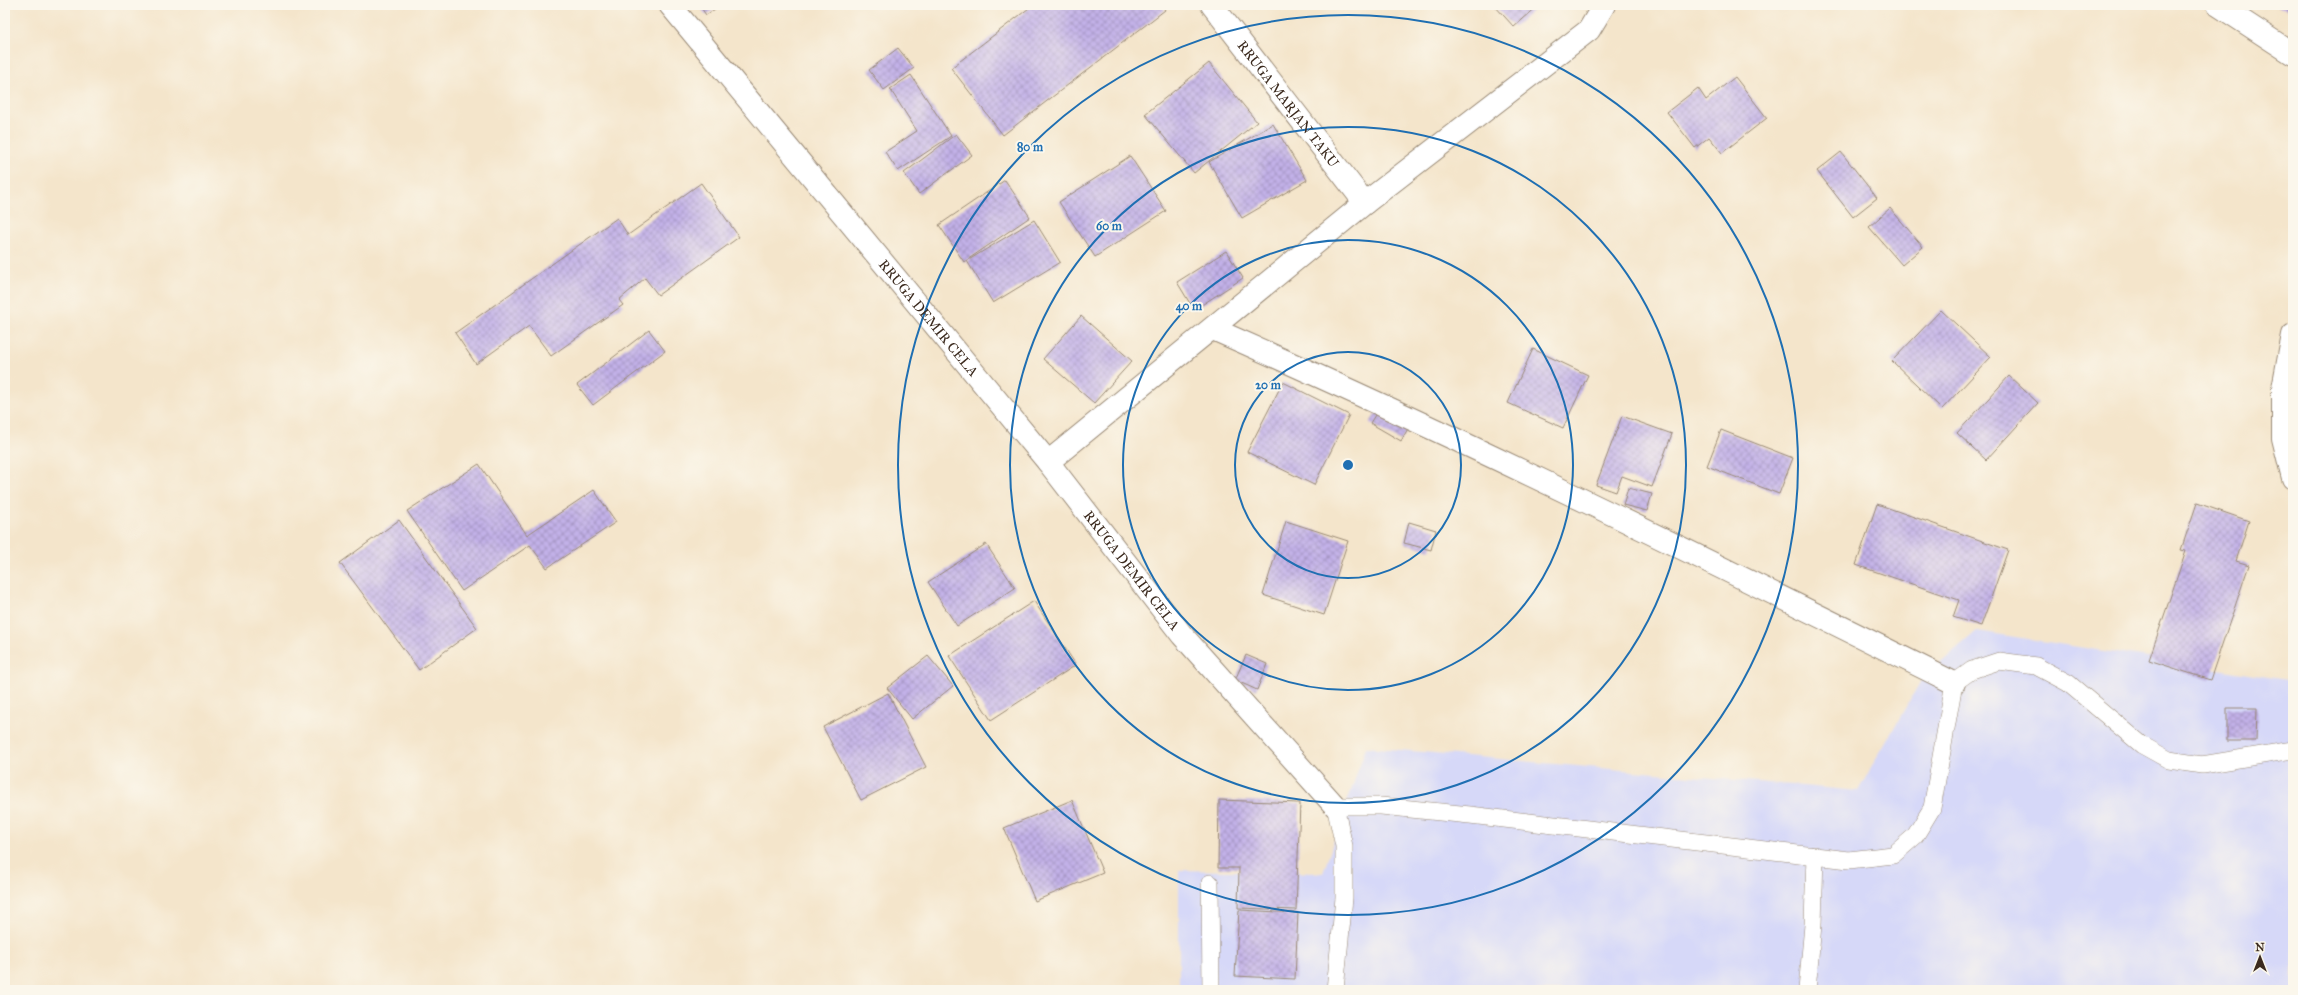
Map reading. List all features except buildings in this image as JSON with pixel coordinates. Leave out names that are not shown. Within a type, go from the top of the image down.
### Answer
[{"type":"street","name":"RRUGA DEMIR CELA","points":[[670,5],[1048,462],[1182,635],[1335,806]]},
{"type":"street","name":"RRUGA MARJAN TAKU","points":[[1212,5],[1364,203]]},
{"type":"street","points":[[1048,462],[1213,329],[1364,203],[1589,30],[1604,5]]},
{"type":"street","points":[[2218,5],[2293,54]]},
{"type":"street","points":[[1213,329],[1512,465],[1681,546],[1954,683]]},
{"type":"street","points":[[2293,335],[2283,388],[2283,438],[2293,478]]},
{"type":"lane","points":[[1335,990],[1344,898],[1344,846],[1335,806],[1381,806],[1470,815],[1849,860],[1893,855],[1914,836],[1932,808],[1954,683],[1972,670],[1999,661],[2036,666],[2068,683],[2142,745],[2170,760],[2202,765],[2293,750]]},
{"type":"lane","points":[[1807,990],[1813,924],[1815,855]]},
{"type":"lane","points":[[1210,883],[1211,990]]},
{"type":"shaded area","points":[[1977,631],[2293,681],[2293,990],[1179,990],[1179,870],[1323,873],[1366,747],[1858,791],[1923,677]]}]
